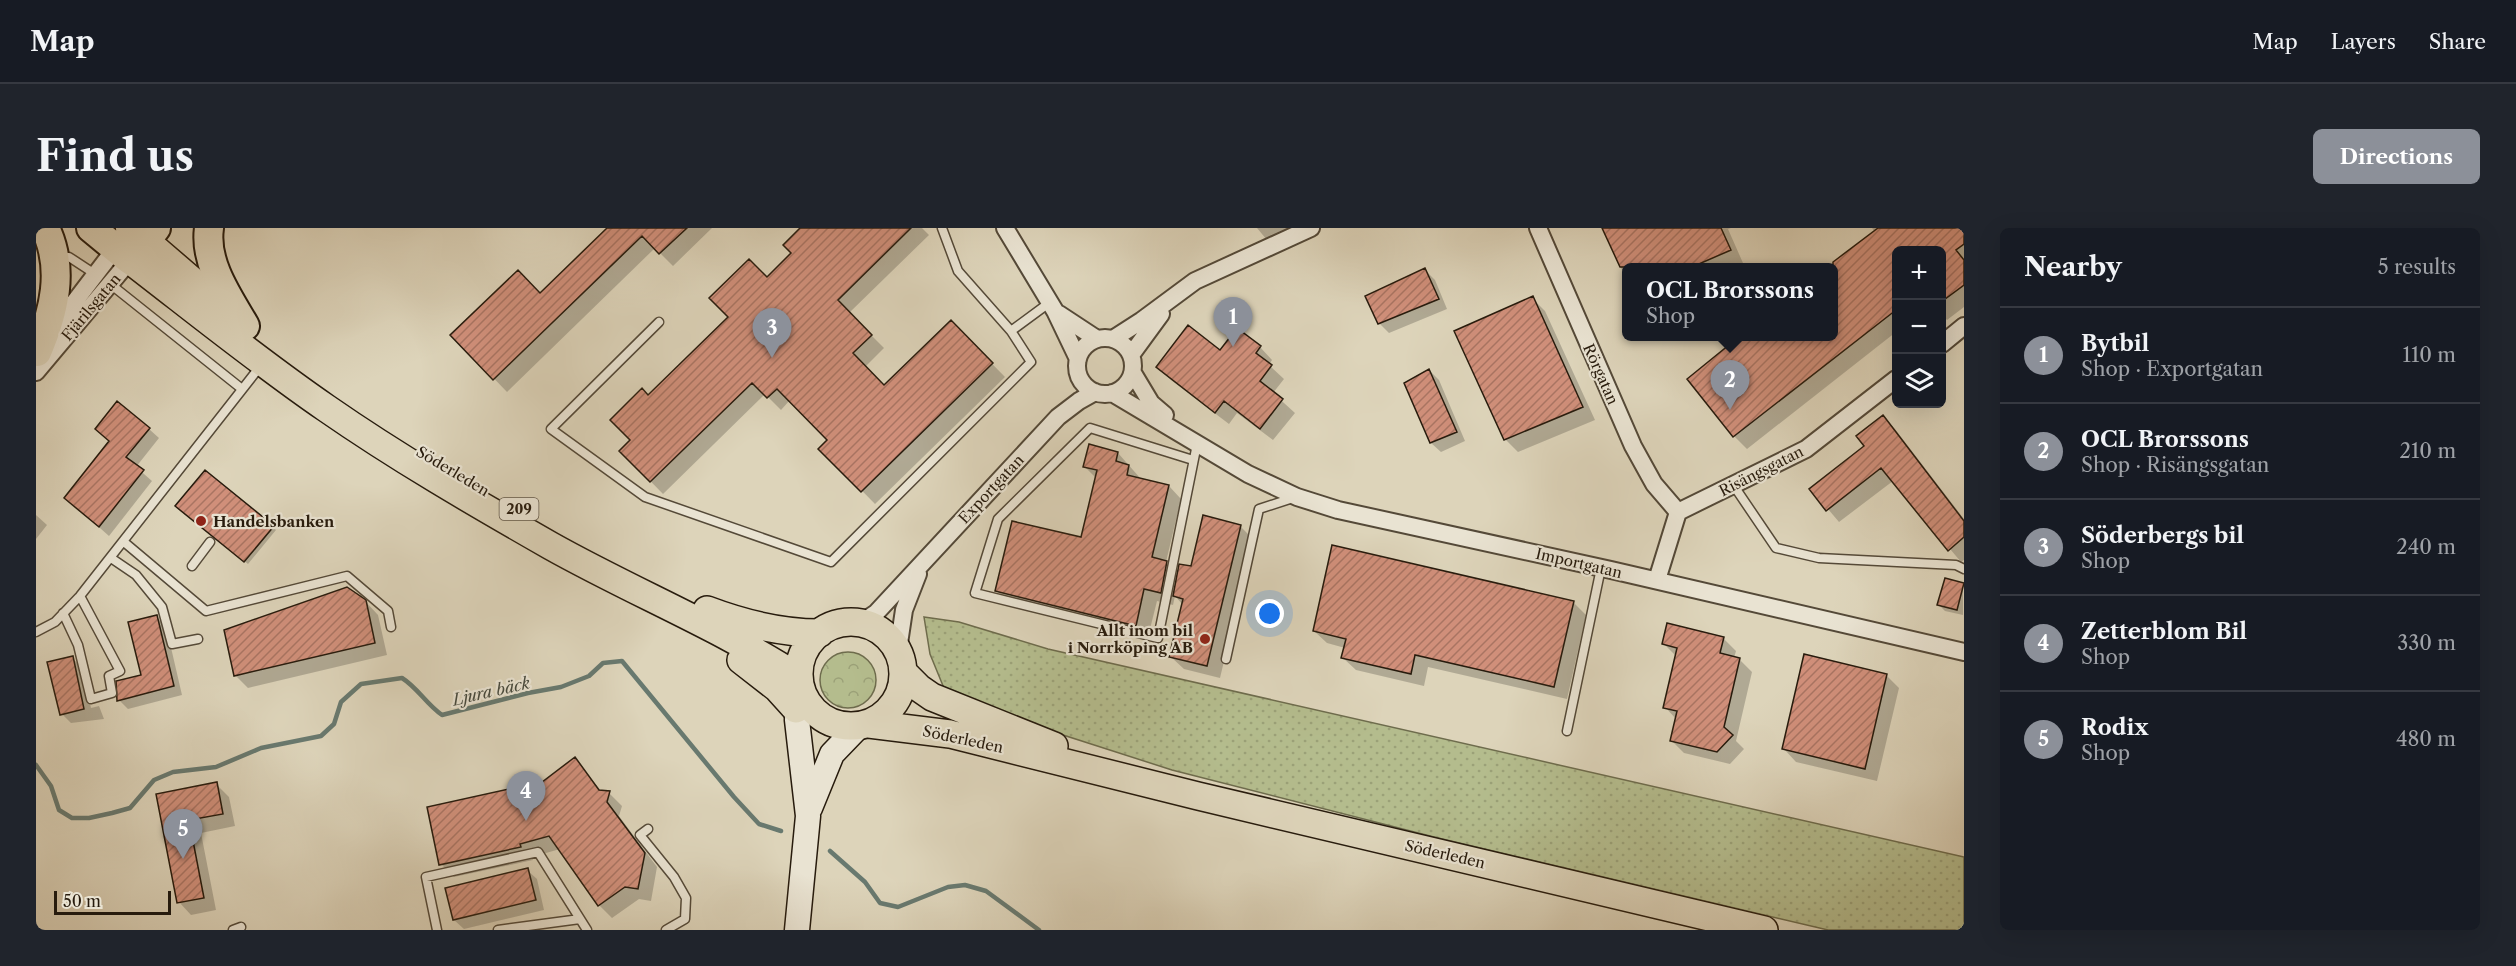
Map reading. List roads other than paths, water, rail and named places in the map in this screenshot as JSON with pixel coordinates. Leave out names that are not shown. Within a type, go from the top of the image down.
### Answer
[{"type":"highway","points":[[36,353],[53,304],[57,279],[45,228]]},
{"type":"highway","name":"Söderleden","points":[[90,228],[134,237]]},
{"type":"highway","points":[[210,228],[213,265],[245,326]]},
{"type":"main road","name":"Söderleden","points":[[134,237],[304,374],[406,442],[627,570],[729,618],[783,631],[820,633]]},
{"type":"main road","name":"Söderleden","points":[[134,237],[296,387],[370,438],[411,464],[623,585],[741,642],[798,690]]},
{"type":"main road","points":[[799,924],[808,816],[798,690],[802,658],[812,640],[820,633],[840,623],[861,623],[883,633],[901,672],[893,707],[882,717],[863,725],[832,754],[816,789],[808,816]]},
{"type":"main road","name":"Söderleden","points":[[901,672],[914,704],[948,719],[1073,754],[1127,777]]},
{"type":"main road","points":[[798,690],[816,713],[836,724],[863,725]]},
{"type":"main road","name":"Söderleden","points":[[863,725],[950,734],[1198,796],[1764,930]]},
{"type":"street","points":[[1005,228],[1052,307],[1078,359],[1079,377],[1086,386],[1103,393],[1125,386],[1133,373],[1131,356],[1121,342],[1105,339],[1052,307]]},
{"type":"street","points":[[1078,359],[1084,346],[1126,332],[1195,281],[1311,228]]},
{"type":"street","name":"Rörgatan","points":[[1538,228],[1633,446],[1654,484],[1678,512]]},
{"type":"street","name":"Fjärilsgatan","points":[[36,353],[95,273],[134,237]]},
{"type":"street","name":"Fjärilsgatan","points":[[36,372],[110,284],[134,237]]},
{"type":"street","points":[[1131,356],[1177,294]]},
{"type":"street","points":[[1946,340],[1964,326]]},
{"type":"street","name":"Importgatan","points":[[1133,373],[1151,403],[1198,451]]},
{"type":"street","name":"Exportgatan","points":[[1058,417],[1079,377]]},
{"type":"street","name":"Risängsgatan","points":[[1678,512],[1806,449],[1892,382]]},
{"type":"street","name":"Importgatan","points":[[1103,393],[1198,451],[1297,497],[1338,510],[1657,580],[1964,652]]},
{"type":"street","name":"Exportgatan","points":[[861,623],[876,613],[1058,417],[1079,401],[1103,393]]},
{"type":"street","points":[[1657,580],[1678,512]]},
{"type":"street","name":"Exportgatan","points":[[901,672],[904,610],[924,561]]},
{"type":"lane","points":[[659,322],[551,429],[645,497],[831,562],[1031,362],[1011,331],[958,271],[942,228]]},
{"type":"lane","points":[[52,257],[69,257],[95,273],[242,389]]},
{"type":"lane","points":[[1011,331],[1052,307]]},
{"type":"lane","points":[[36,632],[55,622],[80,596],[255,373]]},
{"type":"lane","points":[[1090,428],[1198,451],[1158,638],[975,593],[998,519],[1090,428]]},
{"type":"lane","points":[[1734,486],[1776,548],[1819,558],[1956,565],[1964,569]]},
{"type":"lane","points":[[1226,659],[1259,509],[1297,497]]},
{"type":"lane","points":[[124,542],[206,611],[347,576],[388,611],[391,627]]},
{"type":"lane","points":[[192,566],[210,542]]},
{"type":"lane","points":[[111,558],[136,575],[162,607],[172,644],[198,639]]},
{"type":"lane","points":[[1567,731],[1601,568]]},
{"type":"lane","points":[[63,613],[78,645],[91,699],[112,693],[109,676],[120,671],[80,596]]},
{"type":"lane","points":[[648,829],[640,835],[674,877],[686,898],[685,919],[666,930]]},
{"type":"lane","points":[[437,930],[426,877],[538,852],[587,930]]},
{"type":"lane","points":[[498,930],[580,919]]},
{"type":"waterway","name":"Ljura bäck","points":[[36,765],[51,786],[59,810],[72,818],[89,818],[130,808],[154,780],[173,772],[216,767],[261,748],[321,736],[334,724],[341,702],[361,684],[402,678],[442,715],[561,687],[589,676],[603,663],[622,661],[759,824],[781,831]]},
{"type":"waterway","name":"Ljura bäck","points":[[830,851],[865,882],[880,903],[898,907],[948,887],[965,885],[986,891],[1039,930]]},
{"type":"place","name":"Bytbil","points":[[1233,347]]},
{"type":"place","name":"Söderbergs bil","points":[[772,358]]},
{"type":"place","name":"OCL Brorssons","points":[[1730,410]]},
{"type":"place","name":"Handelsbanken","points":[[201,521]]},
{"type":"place","name":"Allt inom bil i Norrköping AB","points":[[1205,639]]},
{"type":"place","name":"Zetterblom Bil","points":[[526,821]]},
{"type":"place","name":"Rodix","points":[[183,859]]}]
